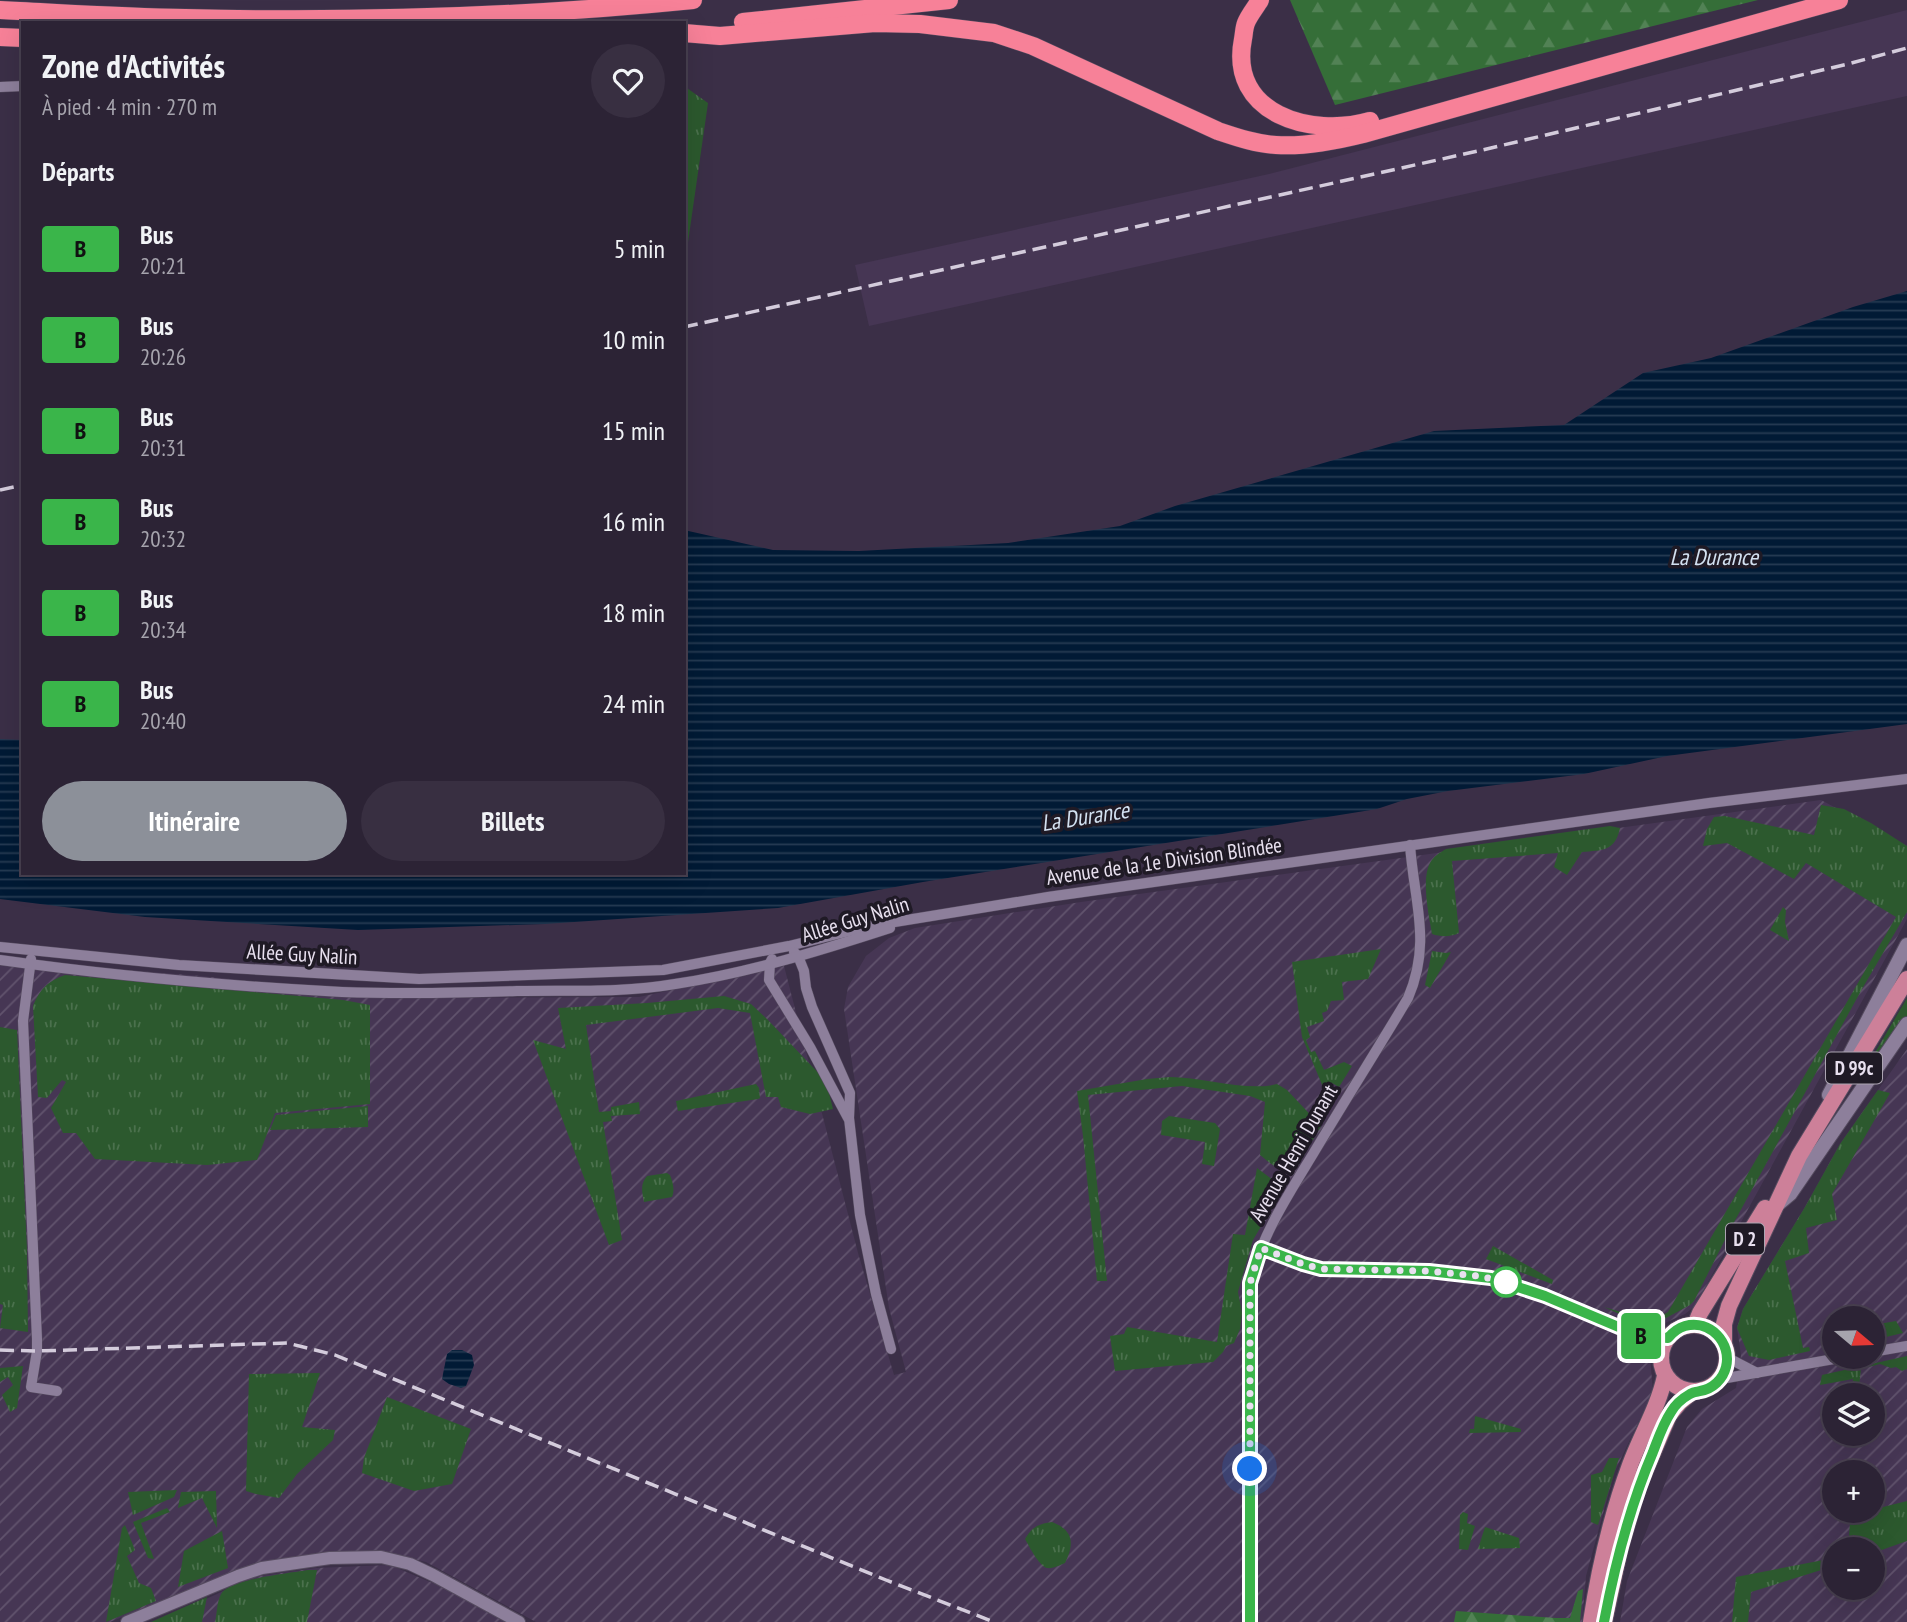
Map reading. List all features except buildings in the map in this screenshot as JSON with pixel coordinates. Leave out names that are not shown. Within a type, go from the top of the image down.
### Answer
[{"type":"highway","points":[[0,10],[185,18],[420,18],[637,6],[692,0]]},
{"type":"highway","points":[[686,31],[949,0]]},
{"type":"highway","points":[[1260,0],[1246,22],[1240,53],[1244,80],[1257,99],[1293,121],[1314,126],[1338,126],[1361,124],[1801,0]]},
{"type":"highway","points":[[686,31],[720,36],[875,23],[920,24],[994,33],[1033,46],[1218,131],[1276,145],[1320,143],[1363,134],[1839,0]]},
{"type":"highway","points":[[0,37],[21,38]]},
{"type":"main road","name":"D 2","points":[[1695,1325],[1799,1156],[1907,944]]},
{"type":"main road","name":"D 99c","points":[[1776,1206],[1799,1156],[1907,979]]},
{"type":"main road","name":"D 2","points":[[1726,1350],[1724,1324],[1729,1306],[1776,1206],[1790,1194],[1907,1024]]},
{"type":"main road","points":[[1695,1325],[1707,1327],[1717,1333],[1726,1350],[1726,1369],[1720,1379],[1708,1389],[1692,1392],[1672,1384],[1661,1367],[1660,1357],[1662,1347],[1675,1330],[1695,1325]]},
{"type":"main road","points":[[1591,1622],[1597,1585],[1618,1500],[1665,1376]]},
{"type":"main road","points":[[1604,1622],[1620,1548],[1638,1487],[1669,1415],[1692,1392]]},
{"type":"street","points":[[0,87],[21,86]]},
{"type":"street","name":"Avenue de la 1e Division Blindée","points":[[924,918],[1048,897],[1410,845],[1709,803],[1907,779]]},
{"type":"street","name":"Avenue Henri Dunant","points":[[1250,1622],[1250,1283],[1261,1248],[1294,1185],[1401,1010],[1415,981],[1422,942],[1410,845]]},
{"type":"street","name":"Allée Guy Nalin","points":[[0,947],[179,965],[419,979],[663,970],[789,946],[870,926],[924,918]]},
{"type":"street","name":"Allée Guy Nalin","points":[[0,961],[170,980],[343,992],[444,993],[639,988],[672,985],[741,971],[924,918]]},
{"type":"street","points":[[789,946],[798,956],[812,1007],[850,1093],[849,1118],[860,1215],[876,1294],[891,1349]]},
{"type":"street","points":[[778,948],[770,963],[769,980],[849,1118]]},
{"type":"street","points":[[804,971],[820,950]]},
{"type":"street","points":[[32,951],[23,1021],[37,1339],[31,1387],[57,1391]]},
{"type":"street","points":[[741,971],[769,980]]},
{"type":"street","points":[[1261,1248],[1321,1269],[1429,1271],[1491,1278],[1545,1296],[1640,1336],[1668,1338]]},
{"type":"street","points":[[1640,1336],[1660,1357]]},
{"type":"street","points":[[1885,1350],[1907,1346]]},
{"type":"street","points":[[1726,1350],[1757,1373]]},
{"type":"street","points":[[1720,1379],[1822,1361]]},
{"type":"street","points":[[127,1622],[262,1568],[330,1559],[381,1557],[410,1564],[519,1622]]},
{"type":"shaded area","points":[[1907,10],[1907,96],[869,326],[855,265],[1269,174]]},
{"type":"shaded area","points":[[1821,800],[1907,846],[1907,919],[1695,1306],[1665,1323],[1650,1357],[1653,1392],[1614,1473],[1586,1576],[1582,1622],[536,1622],[426,1562],[380,1551],[323,1552],[178,1594],[110,1622],[0,1622],[0,960],[201,976],[415,998],[639,997],[784,966],[858,1253],[894,1375],[906,1372],[889,1308],[844,1009],[848,987],[866,956],[889,938],[915,928],[1081,902]]},
{"type":"shaded area","points":[[1907,1049],[1907,1622],[1620,1622],[1627,1581],[1687,1427],[1702,1409],[1736,1388],[1741,1355],[1737,1328],[1743,1309],[1840,1144]]},
{"type":"shaded area","points":[[390,1565],[449,1590],[507,1622],[156,1622],[254,1577],[316,1568]]},
{"type":"green space","points":[[1290,0],[1758,0],[1335,105]]},
{"type":"green space","points":[[686,87],[708,103],[686,256]]},
{"type":"green space","points":[[1821,805],[1844,809],[1907,846],[1907,912],[1733,1224],[1694,1301],[1655,1324],[1639,1323],[1604,1307],[1652,1321],[1668,1312],[1896,917],[1806,863],[1794,879],[1727,843],[1703,846],[1707,829],[1714,817],[1725,816],[1814,835]]},
{"type":"green space","points":[[1610,826],[1620,828],[1615,842],[1607,848],[1582,852],[1567,875],[1554,867],[1558,853],[1452,861],[1459,933],[1446,936],[1432,934],[1426,879],[1430,863],[1441,852],[1446,849]]},
{"type":"green space","points":[[1783,907],[1786,910],[1785,922],[1789,941],[1770,930]]},
{"type":"green space","points":[[1381,949],[1368,979],[1342,982],[1344,1000],[1331,1001],[1327,1011],[1322,1013],[1324,1021],[1307,1027],[1310,1037],[1306,1040],[1324,1070],[1344,1062],[1352,1066],[1339,1087],[1332,1083],[1328,1090],[1323,1087],[1302,1037],[1292,962]]},
{"type":"green space","points":[[1432,951],[1451,952],[1430,988],[1425,985]]},
{"type":"green space","points":[[65,975],[343,1000],[370,1005],[370,1104],[275,1113],[257,1160],[207,1165],[95,1159],[76,1133],[63,1133],[51,1108],[66,1082],[62,1080],[47,1098],[38,1097],[33,1006],[45,986]]},
{"type":"green space","points":[[724,996],[751,1004],[768,1020],[826,1081],[833,1109],[810,1114],[781,1107],[778,1097],[766,1097],[750,1013],[718,1008],[586,1025],[599,1112],[639,1102],[640,1114],[611,1116],[612,1121],[603,1122],[622,1240],[609,1245],[533,1040],[566,1049],[558,1008]]},
{"type":"green space","points":[[1907,998],[1907,1016],[1847,1100]]},
{"type":"green space","points":[[0,1027],[17,1030],[28,1332],[0,1328],[3,1305],[0,1304]]},
{"type":"green space","points":[[1170,1077],[1253,1086],[1277,1084],[1287,1090],[1321,1126],[1297,1167],[1281,1169],[1260,1155],[1265,1102],[1250,1096],[1182,1086],[1088,1095],[1107,1281],[1097,1281],[1077,1091]]},
{"type":"green space","points":[[756,1084],[759,1088],[758,1099],[678,1111],[676,1101]]},
{"type":"green space","points":[[1878,1090],[1890,1093],[1832,1194],[1837,1220],[1806,1228],[1809,1253],[1785,1261],[1803,1348],[1809,1347],[1810,1351],[1769,1360],[1749,1356],[1737,1328],[1743,1309],[1840,1144]]},
{"type":"green space","points":[[368,1106],[368,1127],[270,1130],[276,1115]]},
{"type":"green space","points":[[1169,1116],[1215,1123],[1220,1129],[1214,1166],[1202,1164],[1205,1142],[1161,1135],[1162,1121]]},
{"type":"green space","points":[[1257,1168],[1273,1180],[1276,1191],[1269,1213],[1253,1240],[1241,1281],[1238,1292],[1242,1313],[1240,1329],[1234,1343],[1226,1346],[1213,1362],[1115,1371],[1110,1336],[1124,1334],[1127,1327],[1217,1342],[1233,1234],[1245,1235]]},
{"type":"green space","points":[[667,1173],[673,1183],[672,1197],[644,1202],[642,1185],[647,1176]]},
{"type":"green space","points":[[1493,1246],[1553,1280],[1552,1284],[1486,1259]]},
{"type":"green space","points":[[1896,1321],[1903,1333],[1885,1337],[1885,1323]]},
{"type":"green space","points":[[1907,1356],[1907,1369],[1902,1371],[1885,1366],[1885,1361]]},
{"type":"green space","points":[[23,1366],[17,1408],[10,1412],[2,1395],[13,1385],[8,1377],[0,1382],[0,1368]]},
{"type":"green space","points":[[1861,1369],[1859,1383],[1853,1383],[1853,1379],[1820,1385],[1822,1375]]},
{"type":"green space","points":[[320,1373],[302,1427],[335,1430],[333,1440],[297,1474],[279,1498],[246,1491],[249,1374]]},
{"type":"green space","points":[[387,1397],[471,1429],[452,1484],[414,1491],[362,1473],[364,1458]]},
{"type":"green space","points":[[1475,1416],[1521,1429],[1521,1432],[1469,1433],[1470,1429],[1474,1429]]},
{"type":"green space","points":[[1609,1458],[1619,1458],[1598,1525],[1591,1522],[1591,1475],[1602,1472]]},
{"type":"green space","points":[[177,1490],[174,1497],[133,1515],[128,1492]]},
{"type":"green space","points":[[216,1491],[217,1528],[202,1498],[178,1508],[181,1492]]},
{"type":"green space","points":[[1907,1501],[1907,1541],[1885,1549],[1885,1537],[1849,1537],[1850,1523],[1885,1523],[1885,1506]]},
{"type":"green space","points":[[167,1508],[170,1512],[141,1523],[154,1559],[148,1558],[133,1522]]},
{"type":"green space","points":[[1463,1512],[1468,1514],[1467,1523],[1475,1526],[1468,1550],[1459,1549],[1460,1515]]},
{"type":"green space","points":[[1052,1522],[1068,1533],[1071,1543],[1065,1563],[1047,1568],[1038,1560],[1025,1539],[1036,1527]]},
{"type":"green space","points":[[125,1525],[135,1550],[127,1556],[139,1583],[151,1588],[156,1601],[106,1622],[122,1528]]},
{"type":"green space","points":[[1485,1527],[1519,1538],[1520,1548],[1478,1549]]},
{"type":"green space","points":[[222,1531],[228,1568],[178,1587],[184,1551]]},
{"type":"green space","points":[[1822,1560],[1822,1570],[1751,1592],[1748,1622],[1732,1622],[1736,1577]]},
{"type":"green space","points":[[317,1570],[307,1622],[215,1622],[221,1594],[226,1589],[248,1581]]},
{"type":"green space","points":[[1583,1589],[1580,1622],[1454,1622],[1456,1611],[1570,1618],[1578,1591]]},
{"type":"green space","points":[[207,1597],[202,1622],[151,1622]]},
{"type":"water","name":"La Durance","points":[[1907,291],[1907,724],[1667,756],[1584,774],[1448,791],[1407,799],[1377,809],[778,908],[545,924],[358,930],[145,917],[0,899],[0,739],[21,740],[21,875],[686,875],[686,530],[773,550],[859,551],[1008,543],[1120,526],[1175,506],[1434,431],[1564,425],[1643,373],[1711,358],[1853,307]]},
{"type":"water","points":[[452,1350],[462,1350],[472,1355],[474,1365],[466,1386],[461,1388],[442,1379],[447,1354]]},
{"type":"railway","points":[[686,327],[1478,151],[1907,48]]},
{"type":"railway","points":[[0,490],[21,485]]},
{"type":"railway","points":[[0,1350],[287,1343],[335,1355],[994,1622]]},
{"type":"bus line","name":"B","points":[[1250,1622],[1250,1283],[1261,1248],[1321,1269],[1429,1271],[1491,1278],[1545,1296],[1640,1336],[1668,1338],[1675,1330],[1695,1325],[1707,1327],[1717,1333],[1727,1350],[1726,1369],[1715,1385],[1692,1392],[1669,1415],[1638,1487],[1620,1548],[1604,1622]]},
{"type":"route","points":[[1250,1469],[1250,1283],[1261,1248],[1321,1269],[1429,1271],[1506,1282]]}]
